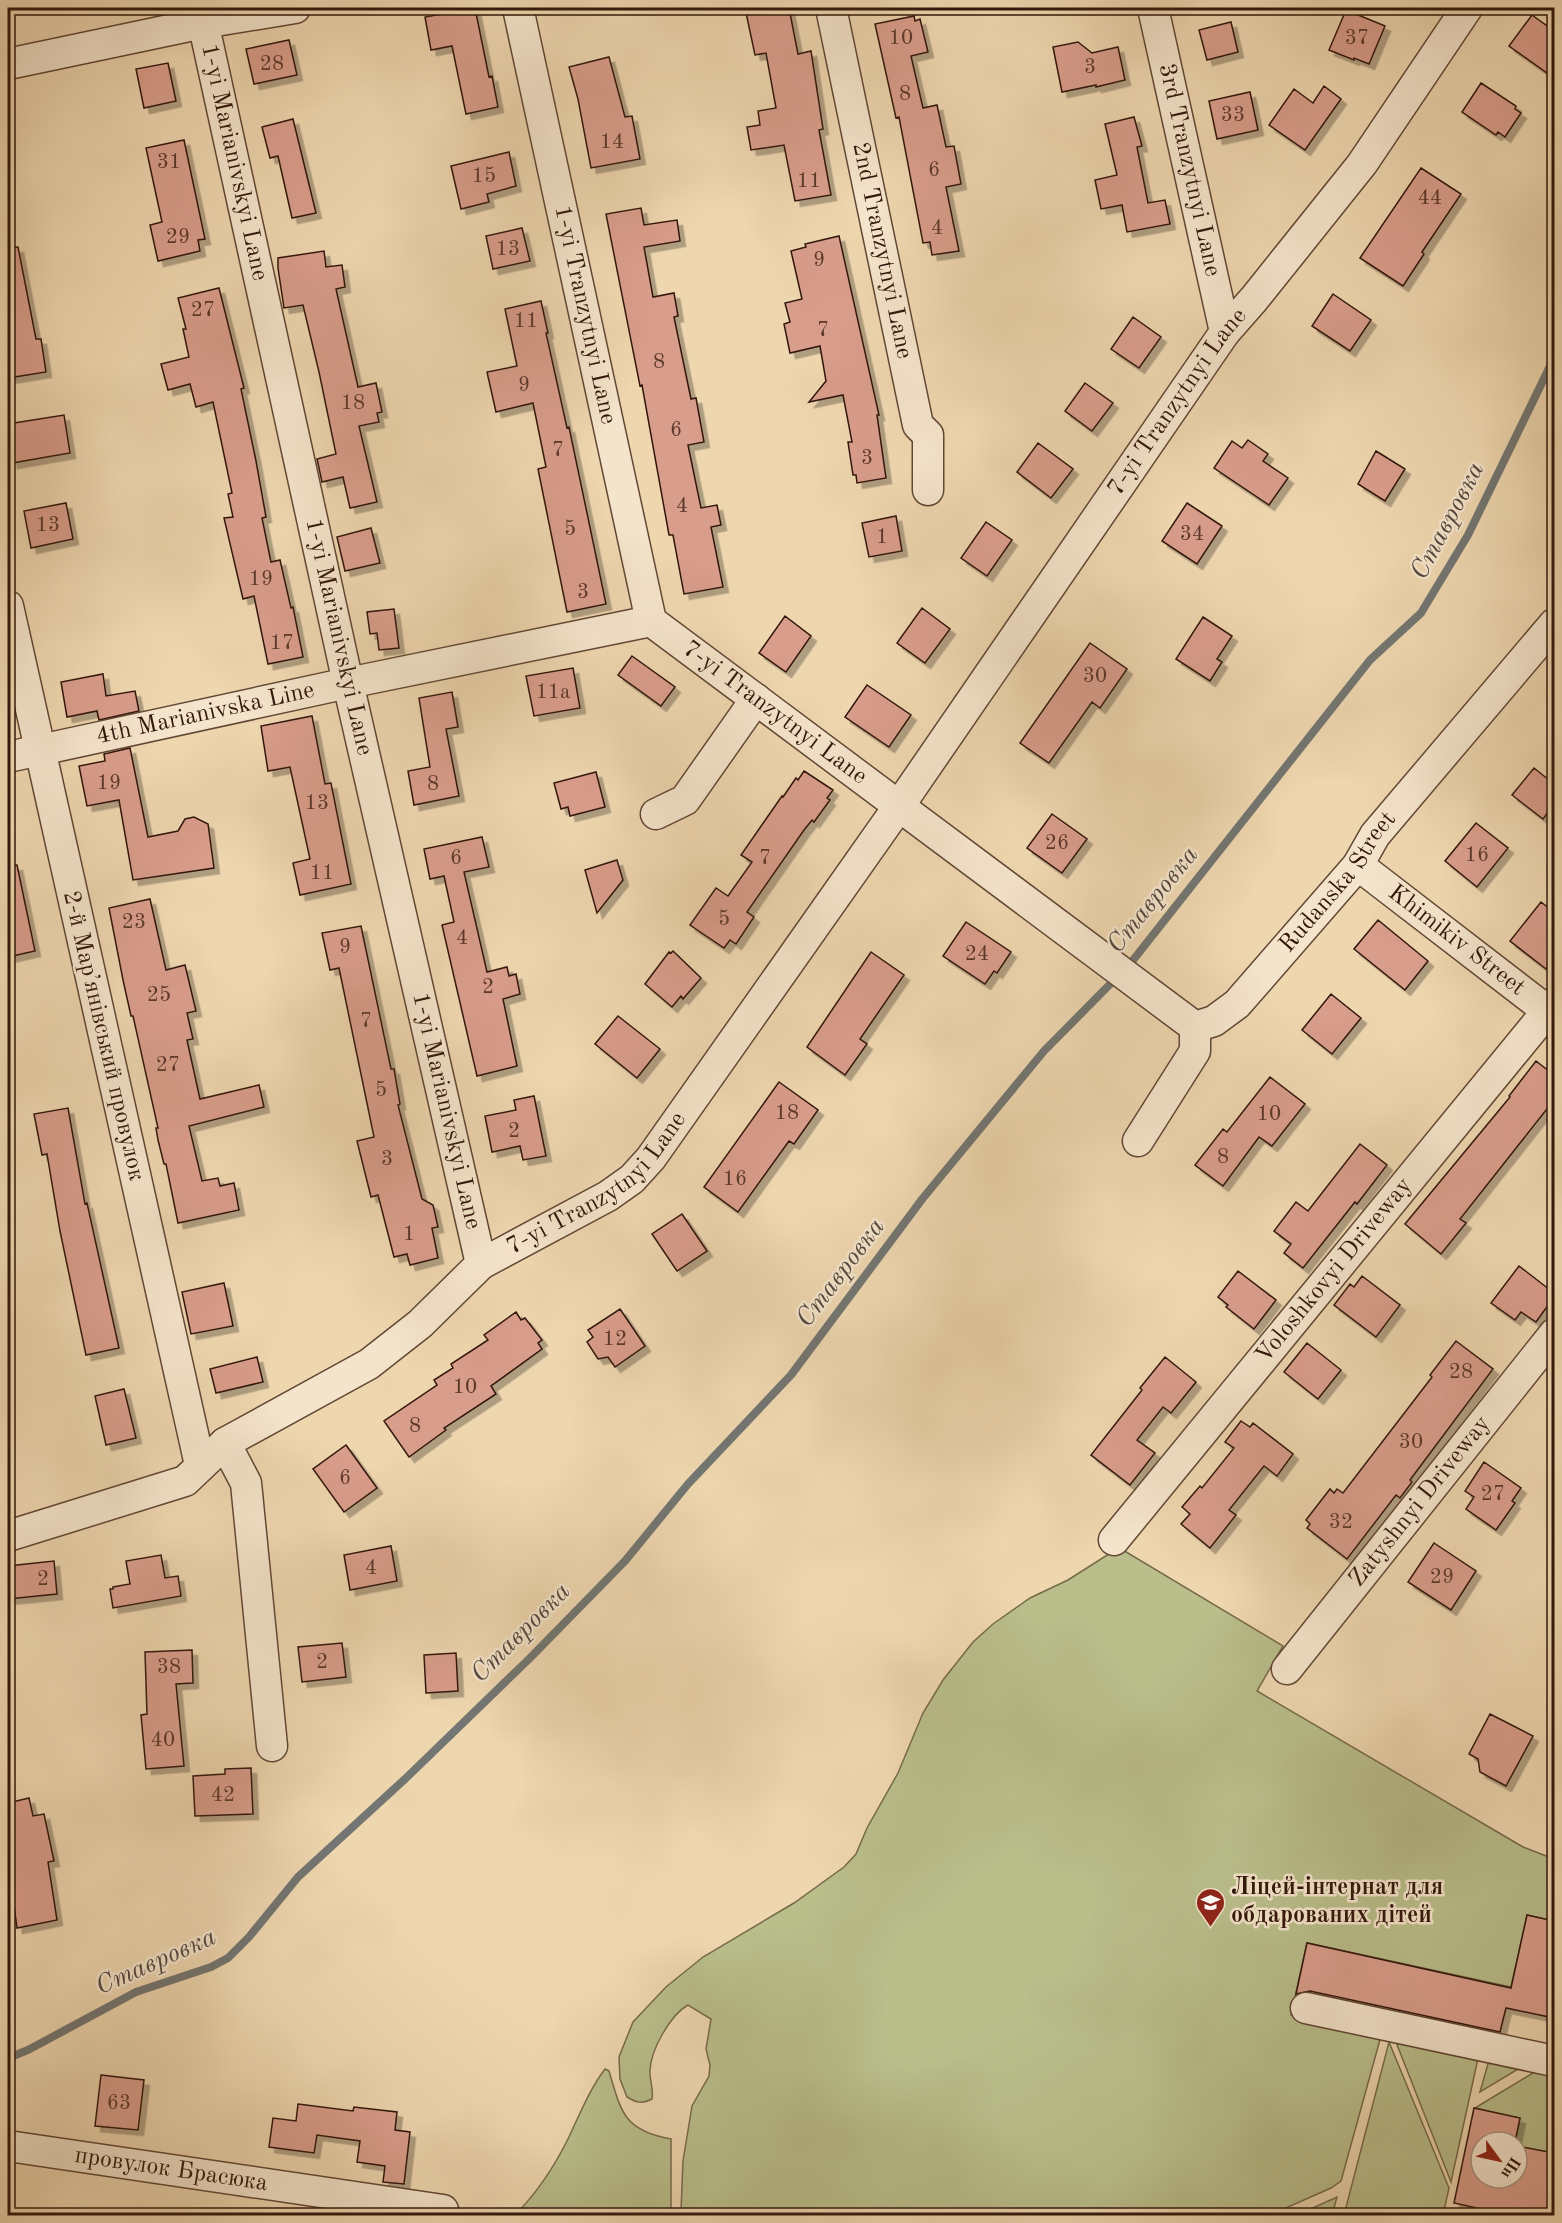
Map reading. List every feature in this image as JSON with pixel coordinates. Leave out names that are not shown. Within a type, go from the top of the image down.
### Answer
[{"type":"street","points":[[8,64],[201,15],[296,8]]},
{"type":"street","name":"1-yi Tranzytnyi Lane","points":[[518,8],[651,621]]},
{"type":"street","name":"2nd Tranzytnyi Lane","points":[[831,8],[918,425],[928,435],[928,490]]},
{"type":"street","name":"3rd Tranzytnyi Lane","points":[[1153,8],[1225,332]]},
{"type":"street","name":"7-yi Tranzytnyi Lane","points":[[8,1536],[184,1481],[225,1443],[369,1364],[420,1324],[482,1264],[608,1196],[632,1179],[677,1124],[1225,332],[1362,164],[1467,8]]},
{"type":"street","name":"1-yi Marianivskyi Lane","points":[[201,15],[348,683],[482,1264]]},
{"type":"street","name":"2-й Марʼянівський провулок","points":[[8,606],[38,751],[200,1465]]},
{"type":"street","name":"4th Marianivska Line","points":[[8,757],[348,683],[651,621]]},
{"type":"street","name":"7-yi Tranzytnyi Lane","points":[[651,621],[1195,1027]]},
{"type":"street","name":"Rudanska Street","points":[[1195,1027],[1214,1021],[1237,1004],[1358,865],[1375,835],[1554,624]]},
{"type":"street","points":[[656,814],[685,800],[756,699]]},
{"type":"street","name":"Khimikiv Street","points":[[1358,865],[1552,1010]]},
{"type":"street","name":"Voloshkovyi Driveway","points":[[1114,1540],[1552,1010]]},
{"type":"street","points":[[1138,1141],[1195,1051],[1195,1027]]},
{"type":"street","name":"Zatyshnyi Driveway","points":[[1287,1669],[1554,1334]]},
{"type":"street","points":[[225,1443],[246,1483],[272,1746]]},
{"type":"street","points":[[1306,2008],[1554,2061]]},
{"type":"street","name":"провулок Брасюка","points":[[8,2146],[443,2210]]},
{"type":"green space","name":"Ліцей-інтернат для обдарованих дітей","points":[[1115,1550],[1123,1550],[1283,1646],[1257,1691],[1523,1847],[1554,1859],[1554,1921],[1527,1915],[1511,1987],[1307,1943],[1291,2015],[1381,2036],[1341,2181],[1331,2188],[1270,2215],[683,2215],[681,2210],[683,2161],[692,2106],[709,2076],[710,2065],[706,2049],[711,2019],[688,2005],[668,2025],[651,2062],[652,2099],[642,2102],[627,2097],[620,2079],[619,2057],[633,2022],[666,1987],[703,1957],[794,1903],[844,1867],[856,1854],[867,1828],[898,1773],[923,1713],[943,1680],[973,1642],[993,1624],[1030,1598],[1068,1580]]},
{"type":"green space","points":[[1394,2037],[1479,2054],[1451,2182]]},
{"type":"green space","points":[[1389,2042],[1449,2188],[1443,2215],[1344,2215]]},
{"type":"green space","points":[[1490,2057],[1525,2065],[1480,2092]]},
{"type":"green space","points":[[1541,2068],[1554,2071],[1554,2153],[1529,2148],[1529,2130],[1518,2130],[1520,2118],[1475,2108]]},
{"type":"green space","points":[[605,2069],[609,2071],[621,2108],[634,2125],[643,2131],[671,2139],[671,2215],[515,2215],[531,2198],[551,2170],[589,2094]]},
{"type":"green space","points":[[1337,2197],[1332,2215],[1297,2215]]},
{"type":"building","points":[[475,8],[489,77],[492,76],[498,107],[466,114],[452,46],[431,50],[425,17]]},
{"type":"building","points":[[745,8],[789,8],[798,54],[811,51],[823,129],[819,130],[831,195],[795,201],[784,145],[751,150],[747,127],[760,125],[758,111],[776,108],[766,53],[755,55]]},
{"type":"building","points":[[1346,10],[1385,26],[1369,64],[1329,50]]},
{"type":"building","points":[[1532,15],[1554,31],[1554,78],[1509,46]]},
{"type":"building","points":[[914,16],[915,21],[920,19],[928,52],[911,56],[923,108],[937,105],[946,147],[954,146],[961,184],[946,187],[959,251],[932,255],[930,242],[923,243],[899,117],[896,118],[875,24]]},
{"type":"building","points":[[1231,22],[1238,52],[1207,60],[1199,30]]},
{"type":"building","points":[[289,40],[297,75],[254,84],[246,49]]},
{"type":"building","points":[[1078,42],[1092,53],[1118,47],[1125,80],[1062,92],[1053,47]]},
{"type":"building","points":[[609,57],[625,117],[632,116],[640,159],[591,168],[578,99],[569,67]]},
{"type":"building","points":[[168,63],[176,101],[144,108],[136,69]]},
{"type":"building","points":[[1481,83],[1516,106],[1515,109],[1521,113],[1505,137],[1498,132],[1496,135],[1462,112]]},
{"type":"building","points":[[1324,86],[1341,99],[1305,150],[1269,125],[1294,89],[1313,103]]},
{"type":"building","points":[[1250,92],[1258,130],[1217,139],[1209,101]]},
{"type":"building","points":[[1134,117],[1142,146],[1137,147],[1148,203],[1165,200],[1170,224],[1127,232],[1122,205],[1101,209],[1095,180],[1117,175],[1105,124]]},
{"type":"building","points":[[293,119],[316,213],[292,218],[278,156],[270,158],[262,127]]},
{"type":"building","points":[[184,140],[205,239],[198,240],[200,251],[158,261],[150,225],[162,222],[146,148]]},
{"type":"building","points":[[509,152],[516,186],[487,194],[489,202],[461,209],[451,166]]},
{"type":"building","points":[[1421,168],[1461,194],[1422,252],[1424,254],[1403,286],[1360,258]]},
{"type":"building","points":[[641,208],[644,225],[677,220],[680,241],[644,247],[653,297],[674,293],[678,316],[674,317],[691,399],[696,398],[704,442],[688,445],[701,508],[717,505],[721,525],[711,527],[723,587],[684,594],[673,535],[669,535],[642,385],[640,386],[606,214]]},
{"type":"building","points":[[522,228],[530,261],[493,269],[486,236]]},
{"type":"building","points":[[839,236],[879,415],[877,415],[886,478],[857,483],[856,475],[853,475],[848,442],[852,442],[843,395],[809,402],[826,381],[820,346],[790,353],[784,324],[790,322],[785,303],[802,299],[791,251],[806,247],[805,244]]},
{"type":"building","points":[[18,247],[36,339],[41,339],[46,372],[8,378],[8,248]]},
{"type":"building","points":[[324,251],[326,267],[342,265],[345,287],[336,289],[358,387],[376,383],[382,412],[377,413],[379,422],[359,426],[377,502],[350,508],[343,477],[322,482],[317,459],[336,454],[303,305],[284,308],[278,268],[278,258]]},
{"type":"building","points":[[219,288],[244,388],[241,389],[266,517],[262,518],[271,562],[280,560],[291,608],[293,607],[303,657],[268,664],[254,596],[243,599],[224,518],[233,517],[228,494],[232,493],[213,402],[196,407],[190,384],[168,390],[161,364],[189,357],[183,329],[186,329],[178,298]]},
{"type":"building","points":[[1333,294],[1371,320],[1350,351],[1312,326]]},
{"type":"building","points":[[541,301],[548,333],[546,333],[567,428],[569,427],[606,604],[567,612],[538,469],[546,467],[533,403],[496,412],[487,372],[517,366],[505,309]]},
{"type":"building","points":[[1133,317],[1161,337],[1139,368],[1111,349]]},
{"type":"building","points":[[1085,383],[1113,403],[1092,431],[1065,411]]},
{"type":"building","points":[[64,415],[70,453],[12,463],[8,424]]},
{"type":"building","points":[[1248,440],[1268,454],[1263,461],[1288,478],[1269,505],[1214,468],[1232,441],[1242,448]]},
{"type":"building","points":[[1038,443],[1073,469],[1051,498],[1017,472]]},
{"type":"building","points":[[1376,451],[1405,469],[1385,501],[1358,484]]},
{"type":"building","points":[[66,503],[73,539],[31,548],[24,511]]},
{"type":"building","points":[[1187,503],[1222,526],[1197,564],[1162,541]]},
{"type":"building","points":[[896,516],[902,551],[869,557],[862,523]]},
{"type":"building","points":[[986,522],[1012,540],[987,576],[961,558]]},
{"type":"building","points":[[371,528],[380,563],[345,571],[337,537]]},
{"type":"building","points":[[922,608],[950,629],[925,663],[897,643]]},
{"type":"building","points":[[394,609],[399,648],[379,650],[377,633],[370,634],[367,612]]},
{"type":"building","points":[[785,616],[811,636],[786,672],[759,653]]},
{"type":"building","points":[[1203,617],[1232,636],[1217,659],[1222,662],[1210,681],[1176,659]]},
{"type":"building","points":[[1090,643],[1127,669],[1100,708],[1092,702],[1049,763],[1020,743]]},
{"type":"building","points":[[632,656],[675,687],[661,706],[618,675]]},
{"type":"building","points":[[573,668],[580,708],[534,716],[526,676]]},
{"type":"building","points":[[103,674],[106,696],[135,691],[139,711],[99,720],[97,711],[67,717],[61,682]]},
{"type":"building","points":[[867,685],[911,715],[889,747],[845,717]]},
{"type":"building","points":[[452,692],[458,727],[446,729],[459,796],[414,805],[408,771],[430,767],[419,698]]},
{"type":"building","points":[[312,716],[325,784],[331,783],[351,884],[300,895],[293,863],[310,859],[290,767],[268,771],[261,726]]},
{"type":"building","points":[[130,748],[148,837],[178,831],[185,819],[194,817],[208,824],[214,868],[133,880],[119,800],[87,806],[79,766],[105,761],[104,754]]},
{"type":"building","points":[[1534,768],[1554,784],[1554,804],[1543,819],[1512,795]]},
{"type":"building","points":[[804,771],[833,790],[827,798],[830,800],[814,822],[812,820],[804,830],[747,912],[754,917],[736,944],[730,940],[724,948],[690,925],[716,888],[728,896],[752,862],[741,855],[782,796]]},
{"type":"building","points":[[596,772],[605,807],[570,816],[568,807],[561,809],[554,783]]},
{"type":"building","points":[[1052,814],[1087,839],[1062,873],[1027,848]]},
{"type":"building","points":[[1476,823],[1508,848],[1477,887],[1445,861]]},
{"type":"building","points":[[482,837],[489,867],[464,872],[487,972],[507,967],[509,976],[516,974],[520,994],[503,999],[517,1066],[477,1076],[442,925],[454,922],[444,876],[430,879],[424,849]]},
{"type":"building","points":[[617,860],[623,880],[597,913],[585,870]]},
{"type":"building","points":[[17,865],[35,951],[8,957],[8,866]]},
{"type":"building","points":[[150,899],[166,970],[185,965],[196,1011],[187,1013],[193,1039],[187,1040],[200,1099],[259,1085],[264,1107],[189,1126],[202,1181],[218,1178],[220,1186],[234,1183],[239,1210],[178,1223],[109,908]]},
{"type":"building","points":[[1541,902],[1554,912],[1554,958],[1546,969],[1510,941]]},
{"type":"building","points":[[1378,920],[1428,961],[1405,990],[1354,949]]},
{"type":"building","points":[[966,922],[1011,952],[997,973],[994,971],[985,984],[943,956]]},
{"type":"building","points":[[361,926],[391,1069],[394,1069],[400,1104],[398,1105],[422,1199],[433,1205],[438,1227],[432,1228],[438,1258],[410,1265],[407,1254],[394,1257],[378,1195],[371,1197],[357,1141],[374,1137],[339,968],[330,970],[322,933]]},
{"type":"building","points":[[673,951],[701,978],[683,999],[681,996],[672,1007],[645,984],[669,952]]},
{"type":"building","points":[[871,952],[904,975],[860,1039],[867,1044],[845,1075],[807,1047]]},
{"type":"building","points":[[1331,994],[1361,1018],[1332,1054],[1302,1030]]},
{"type":"building","points":[[618,1016],[660,1049],[637,1078],[595,1044]]},
{"type":"building","points":[[1536,1061],[1554,1075],[1554,1100],[1460,1219],[1466,1223],[1441,1254],[1405,1224],[1510,1097]]},
{"type":"building","points":[[1270,1077],[1305,1104],[1272,1146],[1259,1137],[1223,1186],[1195,1165],[1223,1129],[1227,1132]]},
{"type":"building","points":[[779,1082],[818,1110],[794,1144],[789,1141],[738,1212],[704,1187]]},
{"type":"building","points":[[534,1096],[546,1156],[523,1160],[520,1146],[492,1152],[485,1116],[516,1110],[514,1100]]},
{"type":"building","points":[[68,1108],[85,1204],[87,1203],[119,1348],[86,1355],[60,1231],[47,1154],[42,1155],[34,1114]]},
{"type":"building","points":[[1360,1144],[1387,1165],[1303,1268],[1284,1253],[1291,1244],[1274,1231],[1296,1202],[1308,1211]]},
{"type":"building","points":[[682,1214],[707,1251],[677,1271],[652,1234]]},
{"type":"building","points":[[1519,1266],[1554,1293],[1554,1297],[1536,1322],[1521,1312],[1515,1320],[1491,1303]]},
{"type":"building","points":[[1238,1271],[1276,1300],[1254,1329],[1226,1307],[1228,1305],[1218,1297]]},
{"type":"building","points":[[1362,1276],[1400,1305],[1376,1337],[1334,1305],[1350,1284],[1354,1287]]},
{"type":"building","points":[[224,1283],[233,1326],[191,1334],[182,1292]]},
{"type":"building","points":[[620,1309],[645,1346],[615,1367],[608,1357],[598,1359],[587,1342],[593,1337],[588,1330]]},
{"type":"building","points":[[516,1312],[521,1320],[525,1318],[542,1340],[538,1343],[542,1349],[491,1386],[496,1394],[444,1428],[446,1430],[409,1457],[384,1421],[437,1385],[434,1380],[453,1368],[451,1364],[488,1340],[484,1335]]},
{"type":"building","points":[[1456,1341],[1493,1369],[1410,1480],[1412,1482],[1400,1498],[1396,1495],[1347,1559],[1307,1528],[1310,1524],[1306,1520],[1330,1489],[1334,1493],[1337,1489],[1343,1493],[1432,1377],[1430,1375]]},
{"type":"building","points":[[1307,1343],[1341,1370],[1318,1399],[1284,1372]]},
{"type":"building","points":[[257,1357],[263,1382],[216,1393],[210,1369]]},
{"type":"building","points":[[1165,1357],[1196,1382],[1171,1413],[1163,1407],[1137,1440],[1155,1453],[1130,1485],[1091,1455]]},
{"type":"building","points":[[124,1389],[136,1438],[106,1445],[95,1396]]},
{"type":"building","points":[[1241,1421],[1250,1427],[1253,1423],[1293,1454],[1277,1476],[1264,1466],[1229,1510],[1236,1515],[1210,1548],[1181,1524],[1190,1514],[1182,1507],[1200,1486],[1202,1488],[1234,1448],[1225,1442]]},
{"type":"building","points":[[346,1445],[377,1488],[344,1512],[313,1469]]},
{"type":"building","points":[[1484,1462],[1521,1488],[1512,1501],[1515,1503],[1496,1530],[1466,1509],[1474,1497],[1465,1491]]},
{"type":"building","points":[[1434,1543],[1476,1571],[1451,1610],[1408,1582]]},
{"type":"building","points":[[391,1546],[397,1581],[350,1590],[344,1555]]},
{"type":"building","points":[[161,1555],[165,1578],[178,1576],[181,1596],[113,1608],[110,1589],[130,1584],[126,1561]]},
{"type":"building","points":[[54,1561],[57,1594],[8,1599],[8,1566]]},
{"type":"building","points":[[342,1643],[346,1677],[302,1682],[298,1647]]},
{"type":"building","points":[[192,1650],[193,1683],[176,1684],[184,1766],[146,1769],[141,1715],[147,1714],[145,1652]]},
{"type":"building","points":[[456,1653],[458,1691],[426,1693],[424,1655]]},
{"type":"building","points":[[1490,1714],[1533,1736],[1506,1786],[1480,1772],[1478,1759],[1469,1754]]},
{"type":"building","points":[[251,1768],[253,1814],[195,1816],[193,1776],[225,1774],[225,1769]]},
{"type":"building","points":[[29,1798],[33,1816],[44,1814],[54,1861],[48,1862],[57,1920],[17,1928],[8,1860],[8,1803]]},
{"type":"building","points":[[1527,1915],[1554,1921],[1554,2018],[1506,2008],[1500,2032],[1310,1991],[1296,1994],[1307,1943],[1511,1988]]},
{"type":"building","points":[[101,2075],[144,2080],[138,2130],[95,2126]]},
{"type":"building","points":[[298,2104],[353,2111],[354,2107],[397,2112],[395,2130],[410,2132],[404,2184],[383,2182],[385,2166],[357,2162],[360,2141],[317,2135],[314,2153],[269,2147],[273,2118],[296,2121]]},
{"type":"building","points":[[1474,2108],[1520,2118],[1518,2130],[1469,2130]]},
{"type":"building","points":[[1469,2132],[1469,2190],[1529,2190],[1529,2148],[1554,2153],[1554,2216],[1513,2216],[1454,2203]]},
{"type":"waterway","name":"Ставровка","points":[[8,2058],[28,2050],[136,1992],[211,1967],[228,1958],[249,1937],[298,1877],[405,1779],[530,1658],[625,1561],[688,1484],[791,1375],[923,1198],[1044,1051],[1130,964],[1370,660],[1421,613],[1468,535],[1554,358]]},
{"type":"place","name":"Ліцей-інтернат для обдарованих дітей","points":[[1210,1928]]}]
